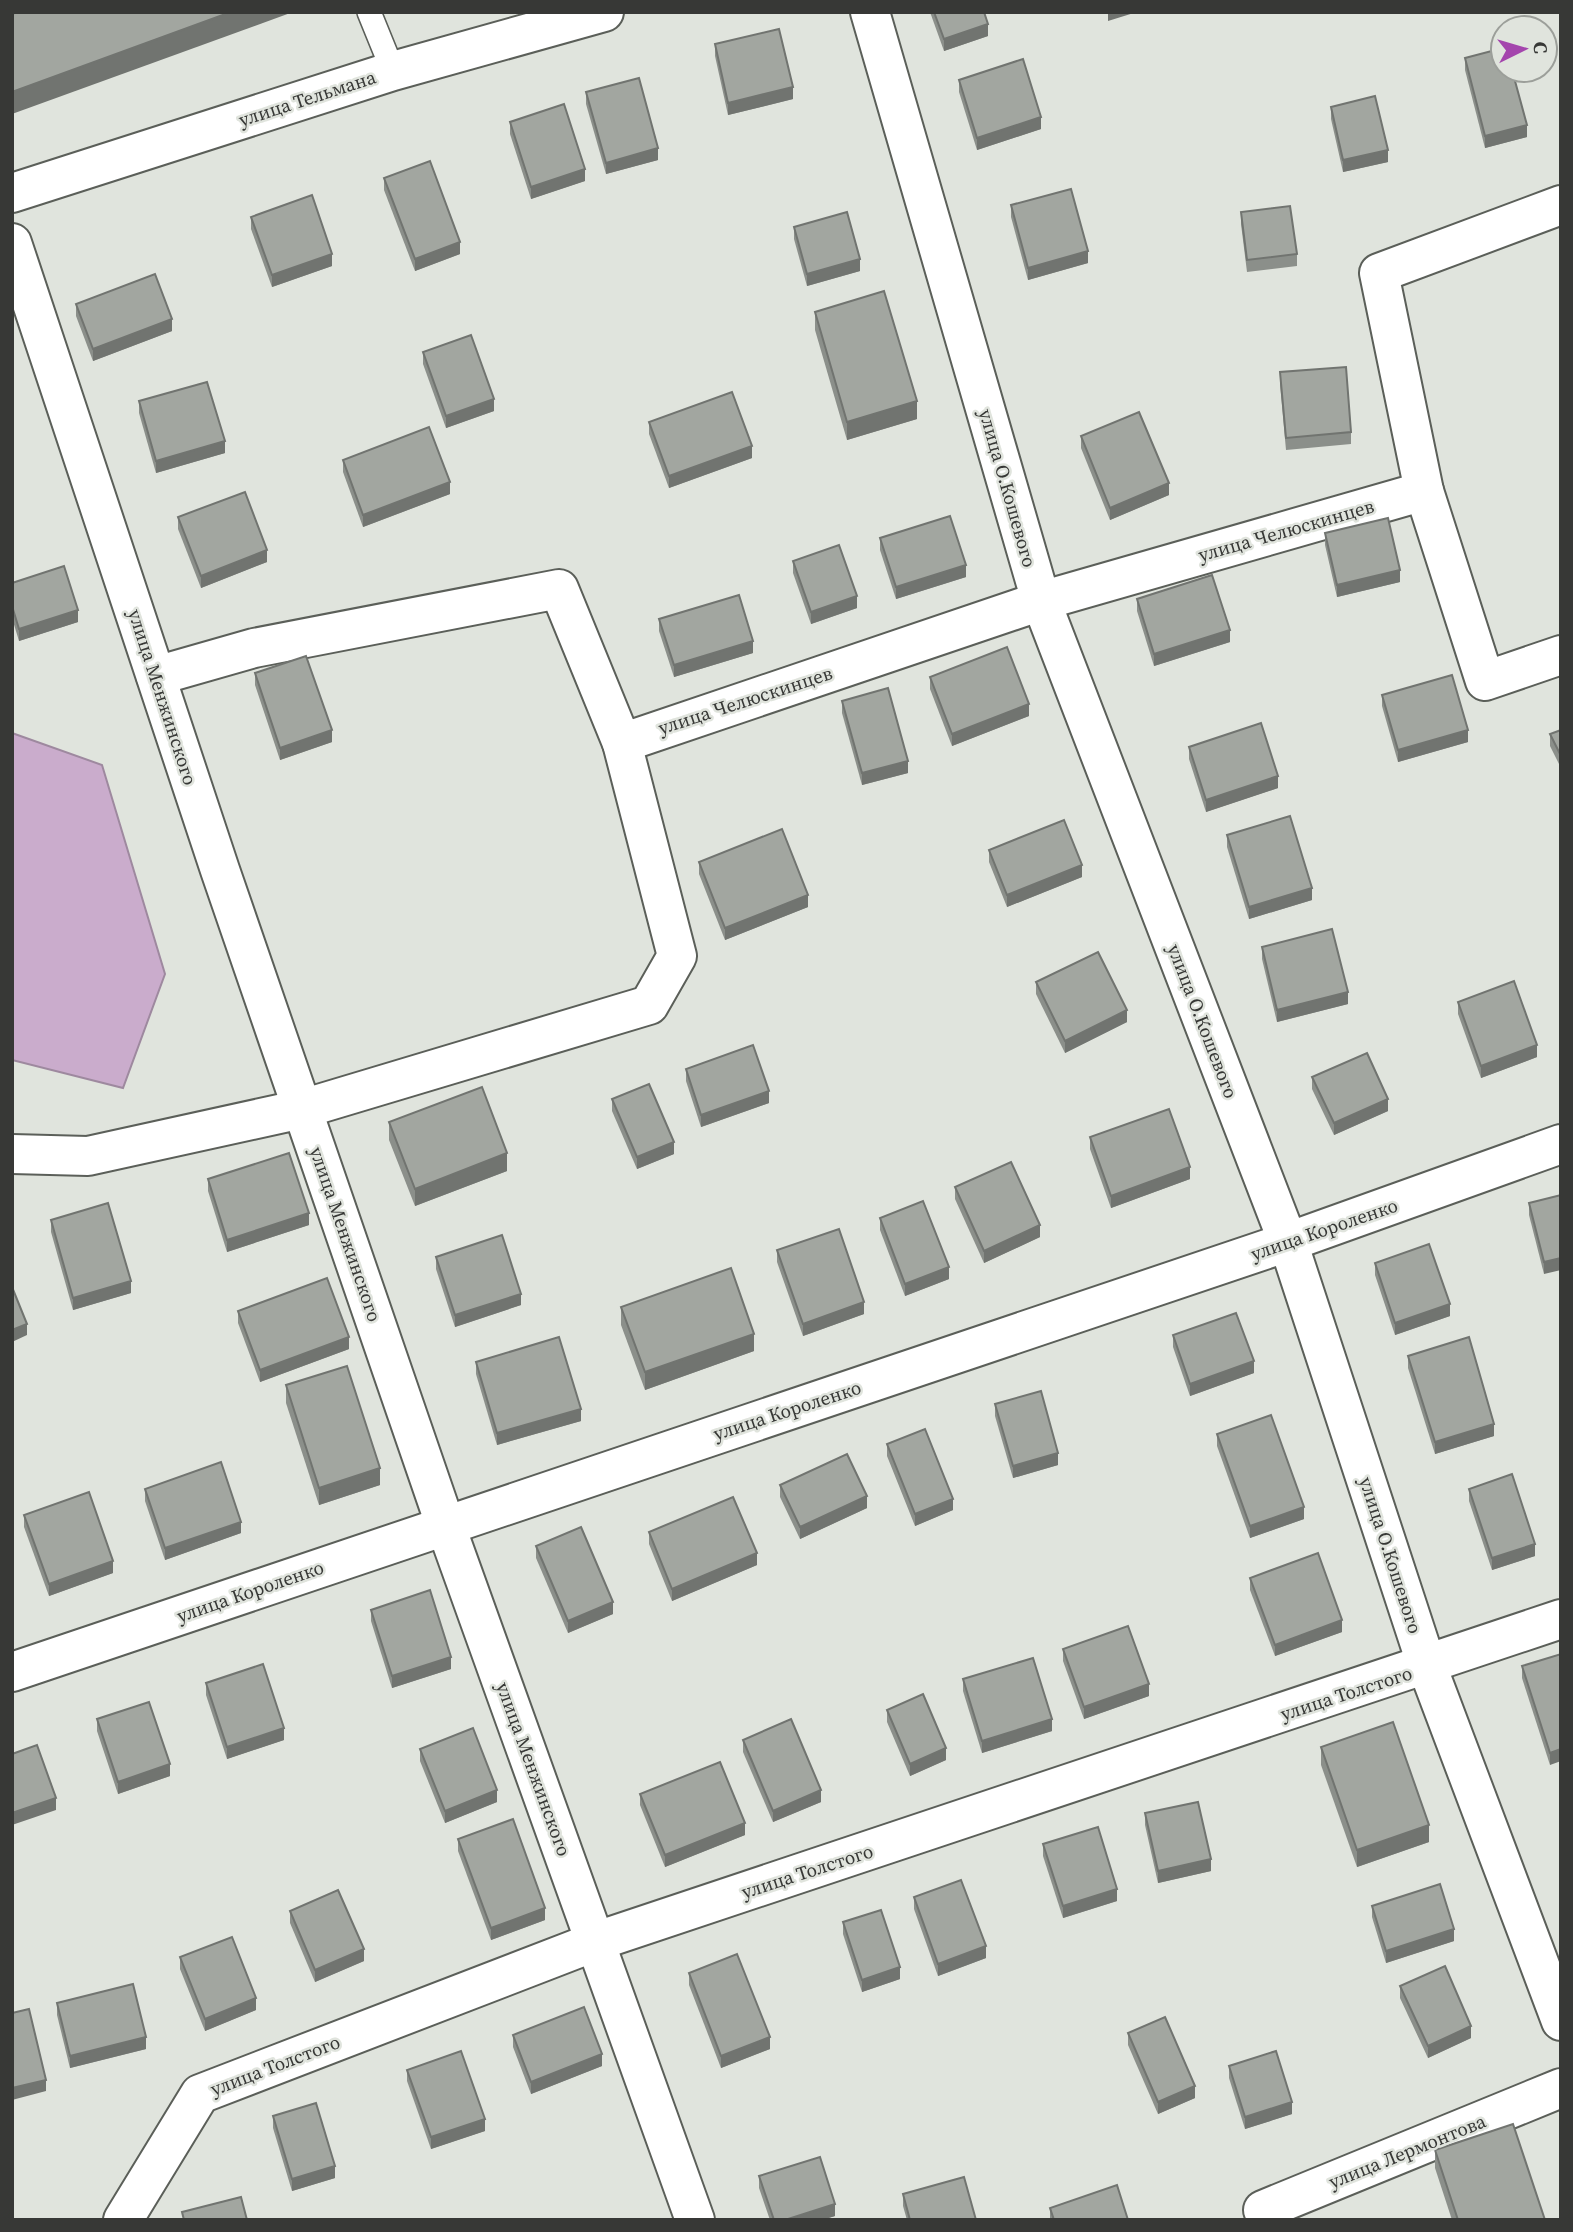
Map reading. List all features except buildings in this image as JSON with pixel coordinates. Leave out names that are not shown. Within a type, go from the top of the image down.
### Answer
[{"type":"street","name":"улица Тельмана","points":[[12,193],[393,71],[604,12]]},
{"type":"street","name":"улица О.Кошевого","points":[[870,12],[1041,601],[1288,1242],[1427,1666],[1561,2021]]},
{"type":"street","points":[[1561,205],[1379,273],[1424,491],[1485,681],[1561,655]]},
{"type":"street","name":"улица Менжинского","points":[[12,243],[302,1109],[445,1524],[695,2220]]},
{"type":"street","name":"улица Челюскинцев","points":[[622,743],[1041,601],[1424,491]]},
{"type":"street","points":[[12,1154],[88,1156],[302,1109],[649,1005],[677,956],[622,743],[559,589],[254,648],[156,676]]},
{"type":"street","name":"улица Короленко","points":[[12,1672],[1288,1242],[1561,1144]]},
{"type":"street","name":"улица Толстого","points":[[123,2220],[200,2094],[597,1941],[1427,1666],[1561,1619]]},
{"type":"street","name":"улица Лермонтова","points":[[1267,2220],[1264,2210],[1561,2088]]},
{"type":"lane","points":[[369,12],[393,71]]},
{"type":"shaded area","points":[[12,733],[102,765],[165,974],[123,1088],[12,1060]]}]
